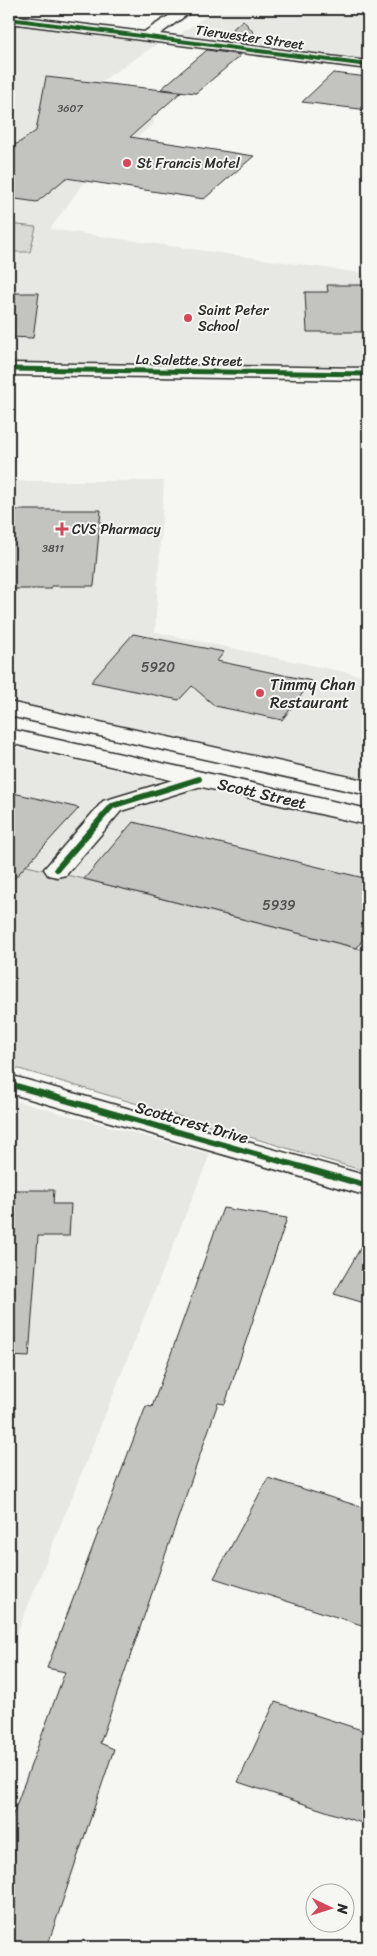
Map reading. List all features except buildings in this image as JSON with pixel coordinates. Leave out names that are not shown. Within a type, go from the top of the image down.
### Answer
[{"type":"street","points":[[148,36],[188,9]]},
{"type":"street","name":"Tierwester Street","points":[[9,19],[368,65]]},
{"type":"street","name":"La Salette Street","points":[[9,369],[368,374]]},
{"type":"street","name":"Scott Street","points":[[9,709],[368,788]]},
{"type":"street","name":"Scott Street","points":[[9,736],[368,817]]},
{"type":"street","points":[[57,869],[112,806],[199,779],[216,755]]},
{"type":"street","name":"Scottcrest Drive","points":[[9,1084],[368,1186]]},
{"type":"shaded area","points":[[217,9],[368,9],[368,60],[180,34]]},
{"type":"shaded area","name":"Saint Peter School","points":[[9,22],[160,42],[84,93],[157,103],[153,125],[136,138],[254,156],[204,199],[85,181],[50,229],[368,274],[368,366],[9,362]]},
{"type":"shaded area","points":[[9,224],[36,227],[30,252],[9,252]]},
{"type":"shaded area","points":[[9,481],[164,481],[155,632],[368,677],[368,779],[9,701]]},
{"type":"shaded area","points":[[9,746],[368,827],[368,951],[9,862]]},
{"type":"shaded area","points":[[9,862],[84,879],[368,951],[368,1172],[9,1066]]},
{"type":"shaded area","points":[[9,1099],[210,1154],[9,1653]]},
{"type":"cycle path","points":[[9,19],[368,65]]},
{"type":"cycle path","points":[[9,369],[368,374]]},
{"type":"cycle path","points":[[57,869],[112,806],[199,779]]},
{"type":"cycle path","points":[[9,1084],[368,1186]]},
{"type":"place","name":"St Francis Motel","points":[[127,163]]},
{"type":"place","name":"Saint Peter School","points":[[188,318]]},
{"type":"place","name":"CVS Pharmacy","points":[[62,529]]},
{"type":"place","name":"Timmy Chan Restaurant","points":[[260,693]]}]
